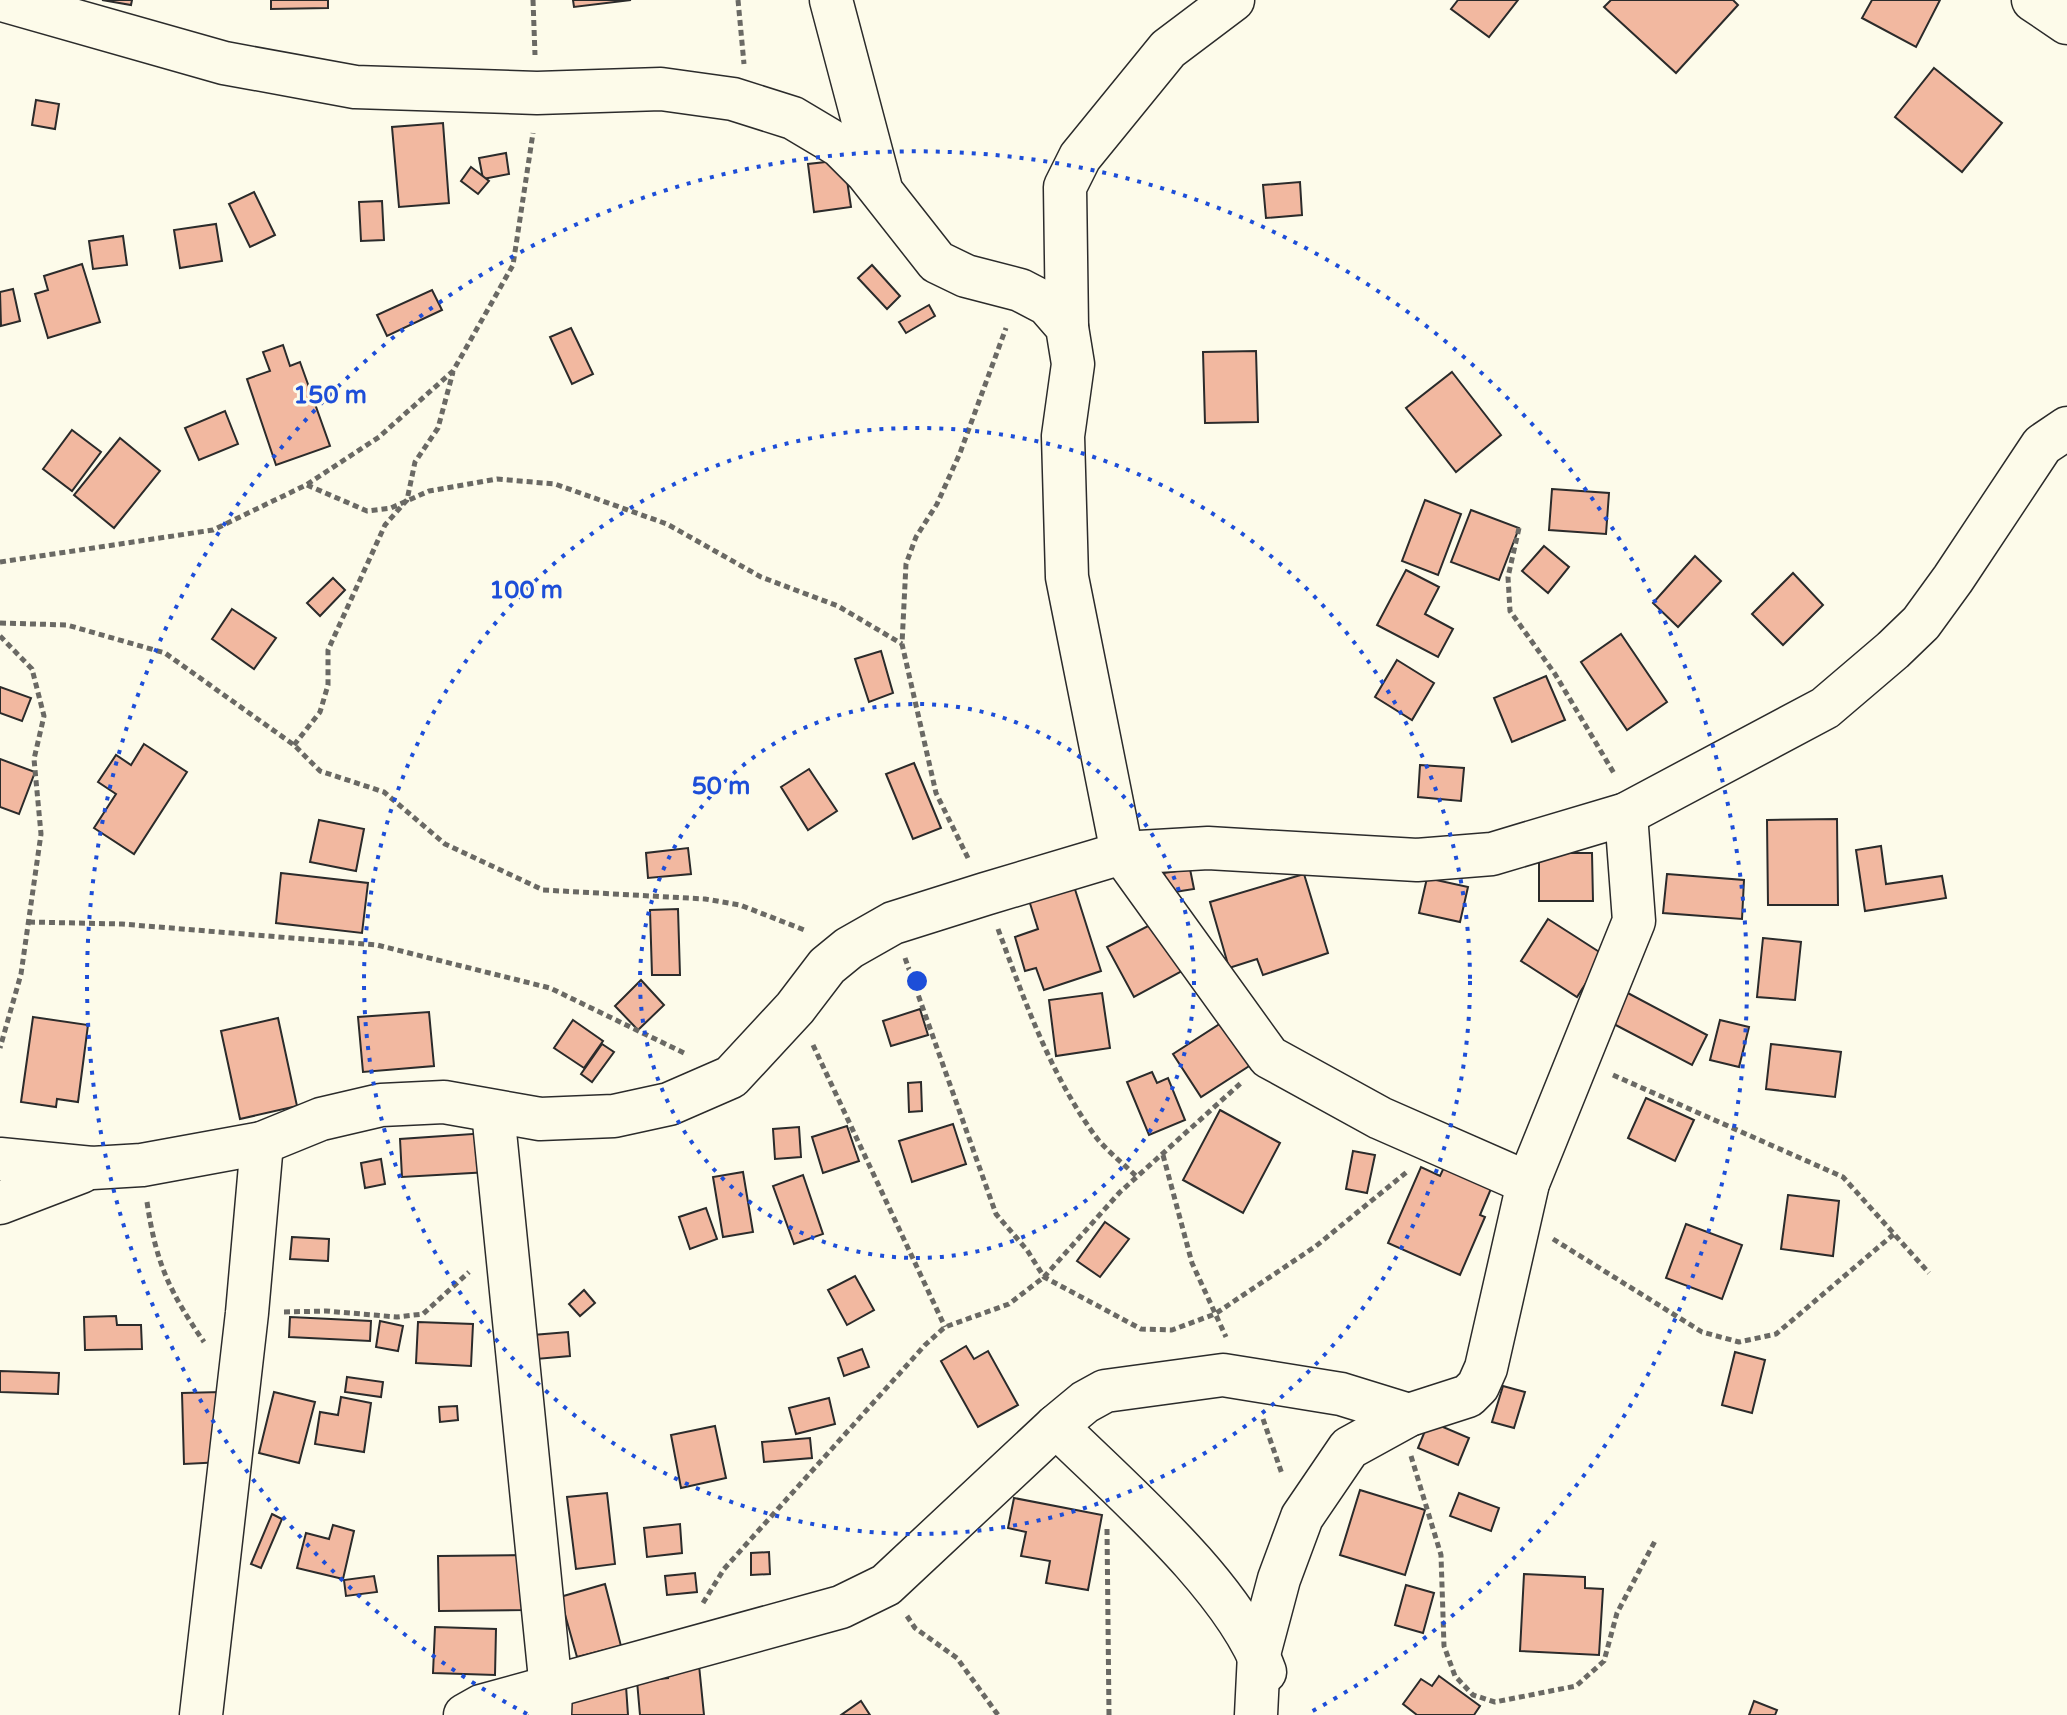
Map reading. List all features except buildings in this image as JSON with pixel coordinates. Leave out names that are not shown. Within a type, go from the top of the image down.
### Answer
[{"type":"street","points":[[2,0],[224,63],[355,87],[537,93],[661,89],[749,104],[793,118],[840,146],[867,173],[937,262],[966,276],[1020,290],[1047,304],[1067,327]]},
{"type":"street","points":[[831,0],[883,196]]},
{"type":"street","points":[[1233,0],[1168,49],[1080,157],[1065,187],[1067,327],[1073,364],[1063,436],[1067,577],[1122,853],[1269,1057],[1325,1090],[1440,1145],[1524,1198]]},
{"type":"street","points":[[2033,0],[2067,23]]},
{"type":"street","points":[[0,1159],[92,1168],[142,1165],[262,1143],[321,1119],[381,1105],[444,1102],[540,1119],[614,1116],[669,1104],[731,1077],[795,1008],[827,966],[849,948],[893,923],[1122,853],[1208,848],[1417,860],[1492,854],[1626,814],[1825,708],[1893,650],[1921,623],[1953,579],[2042,445],[2067,428]]},
{"type":"street","points":[[1256,1715],[1259,1654],[1279,1579],[1302,1517],[1349,1448],[1400,1420],[1468,1396],[1478,1386],[1502,1305],[1524,1198],[1634,921],[1626,814]]},
{"type":"street","points":[[493,1112],[550,1702]]},
{"type":"street","points":[[201,1715],[247,1313],[262,1143]]},
{"type":"street","points":[[0,1203],[92,1168]]},
{"type":"street","points":[[465,1715],[481,1706],[550,1702],[673,1654],[841,1607],[886,1585],[1056,1426],[1085,1402],[1105,1391],[1223,1375],[1341,1394],[1400,1420]]},
{"type":"street","points":[[1056,1426],[1205,1577],[1259,1654],[1280,1715]]},
{"type":"path","points":[[294,745],[320,712],[328,685],[328,650],[385,525],[407,500],[415,462],[438,428],[453,371],[513,265],[537,93],[533,0]]},
{"type":"path","points":[[738,0],[749,104]]},
{"type":"path","points":[[1020,290],[960,453],[937,504],[916,537],[906,564],[902,644],[936,793],[985,894],[1036,1033],[1094,1135],[1137,1177]]},
{"type":"path","points":[[0,562],[213,530],[306,485],[379,437],[453,371]]},
{"type":"path","points":[[306,485],[367,511],[391,508],[429,491],[497,479],[555,484],[667,524],[761,577],[838,606],[902,644]]},
{"type":"path","points":[[1519,528],[1508,577],[1510,611],[1613,766],[1626,814]]},
{"type":"path","points":[[0,623],[67,625],[165,653],[294,745],[320,771],[384,792],[445,844],[543,890],[705,899],[740,905],[849,948]]},
{"type":"path","points":[[0,636],[32,669],[44,716],[34,759],[41,834],[21,974],[0,1048]]},
{"type":"path","points":[[29,922],[122,924],[377,945],[550,988],[731,1077]]},
{"type":"path","points":[[893,923],[996,1214],[1027,1250],[1044,1277],[1141,1329],[1172,1330],[1215,1314],[1316,1246],[1440,1145]]},
{"type":"path","points":[[795,1008],[945,1327]]},
{"type":"path","points":[[673,1654],[724,1569],[945,1327],[1009,1304],[1044,1277],[1137,1177],[1269,1057]]},
{"type":"path","points":[[1579,1061],[1825,1166],[1843,1177],[1929,1273]]},
{"type":"path","points":[[1163,1154],[1192,1263],[1276,1448],[1282,1476]]},
{"type":"path","points":[[142,1165],[154,1247],[164,1277],[208,1348],[239,1384]]},
{"type":"path","points":[[1524,1198],[1570,1253],[1702,1332],[1739,1342],[1776,1334],[1894,1234]]},
{"type":"path","points":[[247,1313],[326,1311],[397,1317],[423,1314],[475,1267],[504,1231]]},
{"type":"path","points":[[1400,1420],[1441,1555],[1444,1646],[1455,1676],[1473,1695],[1495,1702],[1576,1686],[1604,1661],[1617,1613],[1655,1541]]},
{"type":"path","points":[[1107,1476],[1109,1715]]},
{"type":"path","points":[[886,1585],[915,1628],[957,1658],[998,1715]]}]
